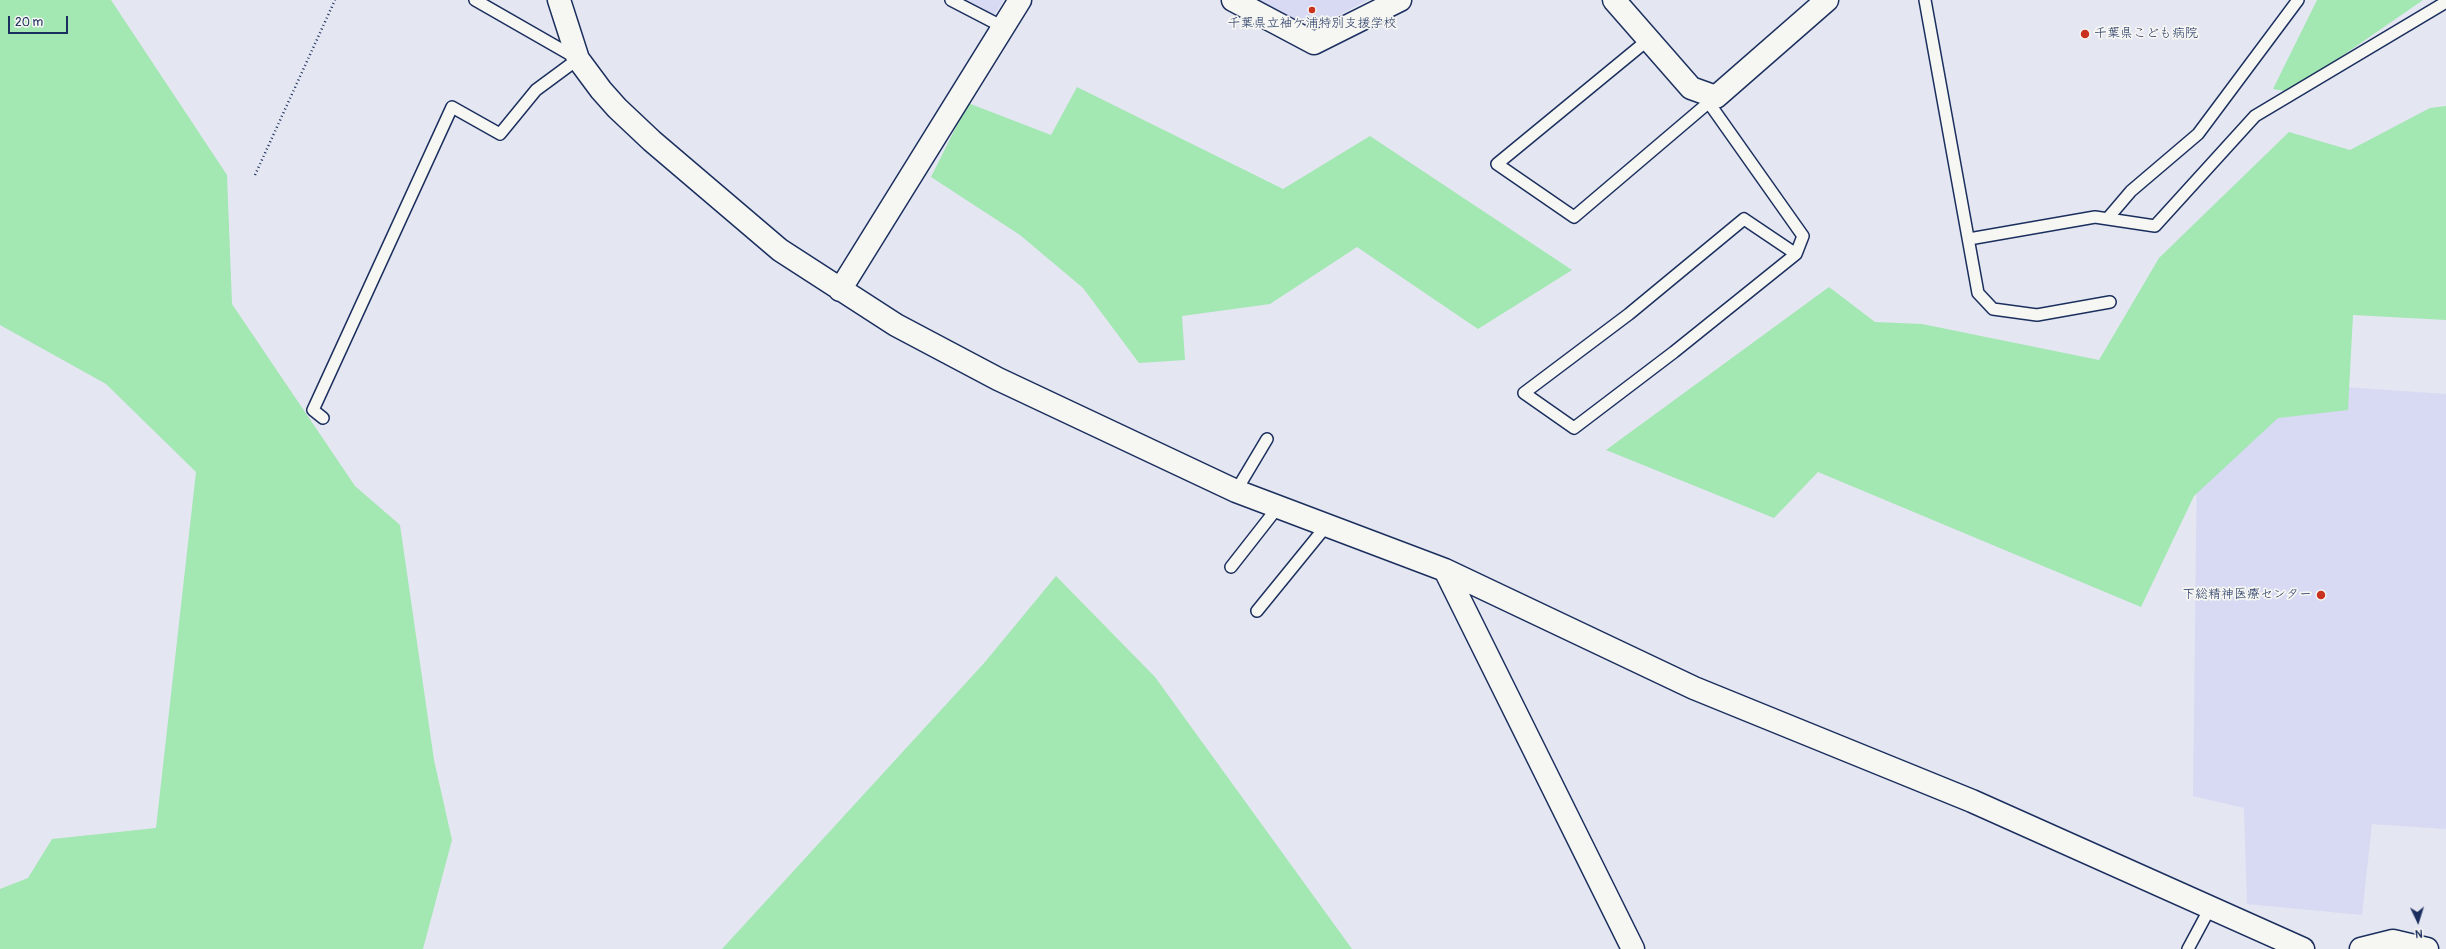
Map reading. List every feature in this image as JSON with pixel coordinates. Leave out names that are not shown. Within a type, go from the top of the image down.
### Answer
[{"type":"street","points":[[559,0],[578,59],[601,90],[652,141],[780,250],[896,325],[998,379],[1236,491],[1446,570],[1694,688],[1972,801],[2303,949]]},
{"type":"street","points":[[840,290],[1020,0]]},
{"type":"street","points":[[1233,0],[1314,43],[1400,0]]},
{"type":"street","points":[[1614,0],[1691,88],[1712,100],[1827,0]]},
{"type":"street","points":[[1446,570],[1633,949]]},
{"type":"street","points":[[2361,949],[2392,941],[2427,949]]},
{"type":"lane","points":[[323,418],[313,410],[452,107],[500,134],[536,90],[578,59],[475,0]]},
{"type":"lane","points":[[951,0],[1003,27]]},
{"type":"lane","points":[[1925,0],[1978,293],[1994,309],[2037,315],[2110,302]]},
{"type":"lane","points":[[2108,218],[2131,191],[2198,134],[2298,0]]},
{"type":"lane","points":[[1969,239],[2095,217],[2155,226],[2198,181],[2255,116],[2446,2]]},
{"type":"lane","points":[[1649,39],[1497,164],[1574,217],[1712,100],[1803,236],[1796,254],[1674,352],[1574,428],[1524,393],[1629,314],[1744,219],[1796,254]]},
{"type":"lane","points":[[1236,491],[1267,439]]},
{"type":"lane","points":[[1231,567],[1278,507]]},
{"type":"lane","points":[[1257,611],[1327,525]]},
{"type":"lane","points":[[2188,949],[2210,908]]},
{"type":"path","points":[[255,175],[335,0]]},
{"type":"shaded area","points":[[967,0],[1004,0],[994,15]]},
{"type":"shaded area","name":"千葉県立袖ケ浦特別支援学校","points":[[1257,0],[1368,0],[1329,20],[1299,22]]},
{"type":"shaded area","name":"下総精神医療センター","points":[[2198,377],[2446,394],[2446,829],[2372,824],[2362,915],[2247,904],[2244,808],[2193,796]]},
{"type":"green space","points":[[0,0],[111,0],[227,175],[232,304],[355,486],[400,525],[434,760],[452,840],[423,949],[0,949],[0,889],[28,878],[52,839],[156,828],[196,472],[106,384],[0,325]]},
{"type":"green space","points":[[2317,0],[2423,0],[2290,92],[2273,89]]},
{"type":"green space","points":[[1077,87],[1283,189],[1370,136],[1572,270],[1478,329],[1357,247],[1270,304],[1182,316],[1185,360],[1139,363],[1083,288],[1020,235],[931,177],[968,103],[1051,135]]},
{"type":"green space","points":[[2446,106],[2446,320],[2353,315],[2348,410],[2278,418],[2194,496],[2141,607],[1818,472],[1774,518],[1606,450],[1829,287],[1875,322],[1922,324],[2099,360],[2159,258],[2289,132],[2350,150],[2430,108]]},
{"type":"green space","points":[[1056,576],[1155,677],[1352,949],[722,949],[985,662]]},
{"type":"place","name":"千葉県立袖ケ浦特別支援学校","points":[[1312,10]]},
{"type":"place","name":"千葉県こども病院","points":[[2085,34]]},
{"type":"place","name":"下総精神医療センター","points":[[2321,595]]}]
